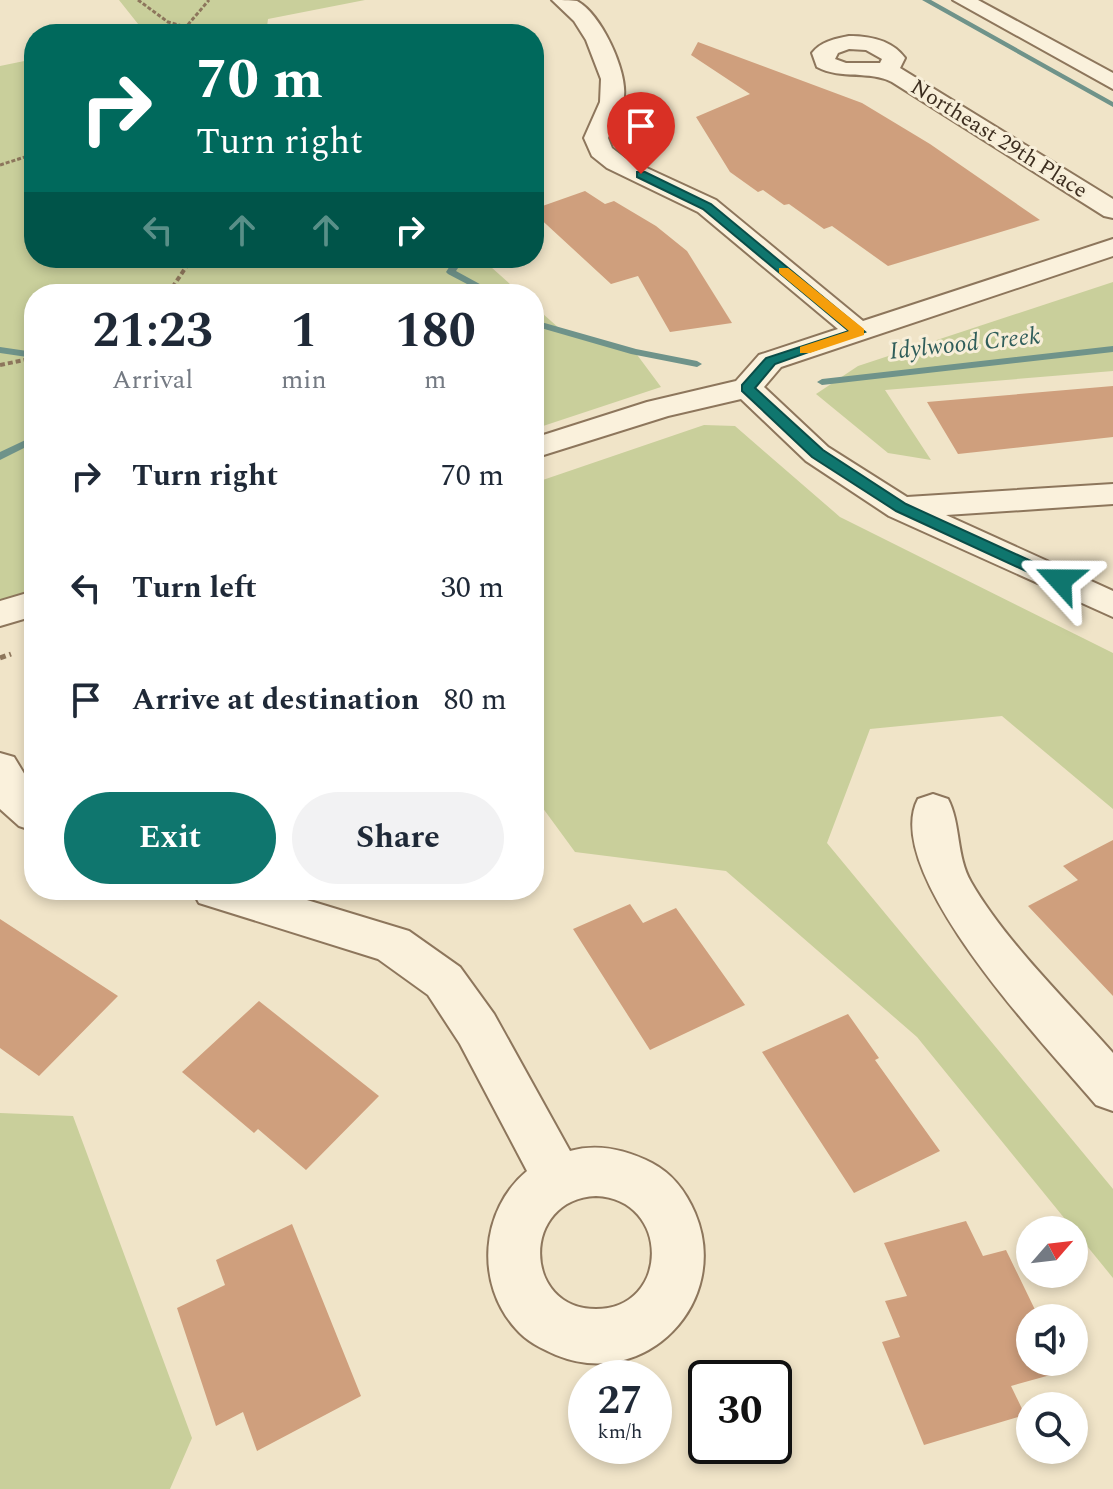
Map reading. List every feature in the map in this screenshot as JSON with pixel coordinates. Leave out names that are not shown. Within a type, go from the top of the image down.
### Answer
[{"type":"street","points":[[562,0],[576,9],[608,63],[614,93],[596,138],[601,151],[616,163],[707,206],[859,332]]},
{"type":"street","points":[[963,0],[1113,82]]},
{"type":"street","name":"Northeast 29th Place","points":[[883,70],[900,77],[1113,210]]},
{"type":"street","points":[[544,445],[658,409],[747,388],[770,361],[1113,247]]},
{"type":"street","points":[[747,388],[817,454],[901,508],[1113,605]]},
{"type":"street","points":[[901,508],[1113,494]]},
{"type":"street","points":[[0,614],[24,606]]},
{"type":"street","points":[[0,768],[13,796],[24,806]]},
{"type":"street","points":[[933,810],[939,854],[950,887],[988,942],[1113,1089]]},
{"type":"street","points":[[247,900],[393,944],[444,981],[477,1029],[558,1179]]},
{"type":"path","points":[[138,0],[175,24]]},
{"type":"path","points":[[189,24],[209,0]]},
{"type":"path","points":[[0,165],[24,157]]},
{"type":"path","points":[[0,365],[24,360]]},
{"type":"path","points":[[0,658],[11,654]]},
{"type":"green space","points":[[119,0],[365,0],[268,19],[267,24],[138,24]]},
{"type":"green space","points":[[24,61],[24,268],[492,268],[510,284],[24,284],[24,594],[0,602],[0,66]]},
{"type":"green space","points":[[1113,282],[1113,371],[885,390],[931,460],[888,453],[816,394],[858,366]]},
{"type":"green space","points":[[544,315],[560,329],[635,352],[661,387],[544,426]]},
{"type":"green space","points":[[704,425],[735,426],[840,517],[1113,653],[1113,809],[1002,716],[870,729],[827,843],[1113,1189],[1113,1278],[1088,1247],[1088,1216],[1063,1216],[917,1037],[726,871],[575,852],[544,810],[544,480]]},
{"type":"green space","points":[[0,1113],[73,1116],[192,1438],[170,1489],[0,1489]]},
{"type":"building","points":[[698,42],[862,103],[930,144],[1040,220],[888,266],[832,226],[824,229],[789,204],[784,205],[763,190],[758,192],[730,172],[696,117],[750,94],[691,55]]},
{"type":"building","points":[[585,191],[605,204],[614,201],[656,226],[687,251],[732,323],[670,332],[638,276],[611,284],[544,222],[544,205]]},
{"type":"building","points":[[1113,386],[1113,437],[958,454],[927,402]]},
{"type":"building","points":[[1113,840],[1113,996],[1028,906],[1078,880],[1063,866]]},
{"type":"building","points":[[630,904],[643,923],[676,908],[745,1005],[650,1050],[573,929]]},
{"type":"building","points":[[0,919],[118,996],[39,1076],[0,1048]]},
{"type":"building","points":[[259,1001],[379,1096],[306,1170],[258,1129],[254,1133],[182,1072]]},
{"type":"building","points":[[848,1014],[879,1058],[875,1060],[940,1151],[854,1193],[762,1052]]},
{"type":"building","points":[[966,1221],[983,1256],[1006,1250],[1016,1271],[1016,1288],[1024,1288],[1032,1304],[1016,1304],[1016,1376],[1047,1376],[1011,1386],[1016,1396],[1016,1418],[924,1445],[882,1342],[900,1337],[885,1301],[907,1296],[884,1243]]},
{"type":"building","points":[[292,1224],[361,1396],[257,1451],[243,1412],[216,1426],[177,1308],[225,1285],[216,1260]]},
{"type":"waterway","points":[[926,0],[1113,105]]},
{"type":"waterway","points":[[454,268],[451,272],[474,284]]},
{"type":"waterway","name":"Idylwood Creek","points":[[544,326],[635,352],[697,364]]},
{"type":"waterway","name":"Idylwood Creek","points":[[822,382],[1113,349]]},
{"type":"waterway","points":[[0,350],[24,354]]},
{"type":"waterway","name":"Idylwood Creek","points":[[0,457],[24,444]]},
{"type":"slow traffic","points":[[784,271],[859,332],[805,350]]},
{"type":"route","points":[[641,174],[707,206],[859,332],[770,361],[747,388],[817,454],[901,508],[1060,580]]}]
